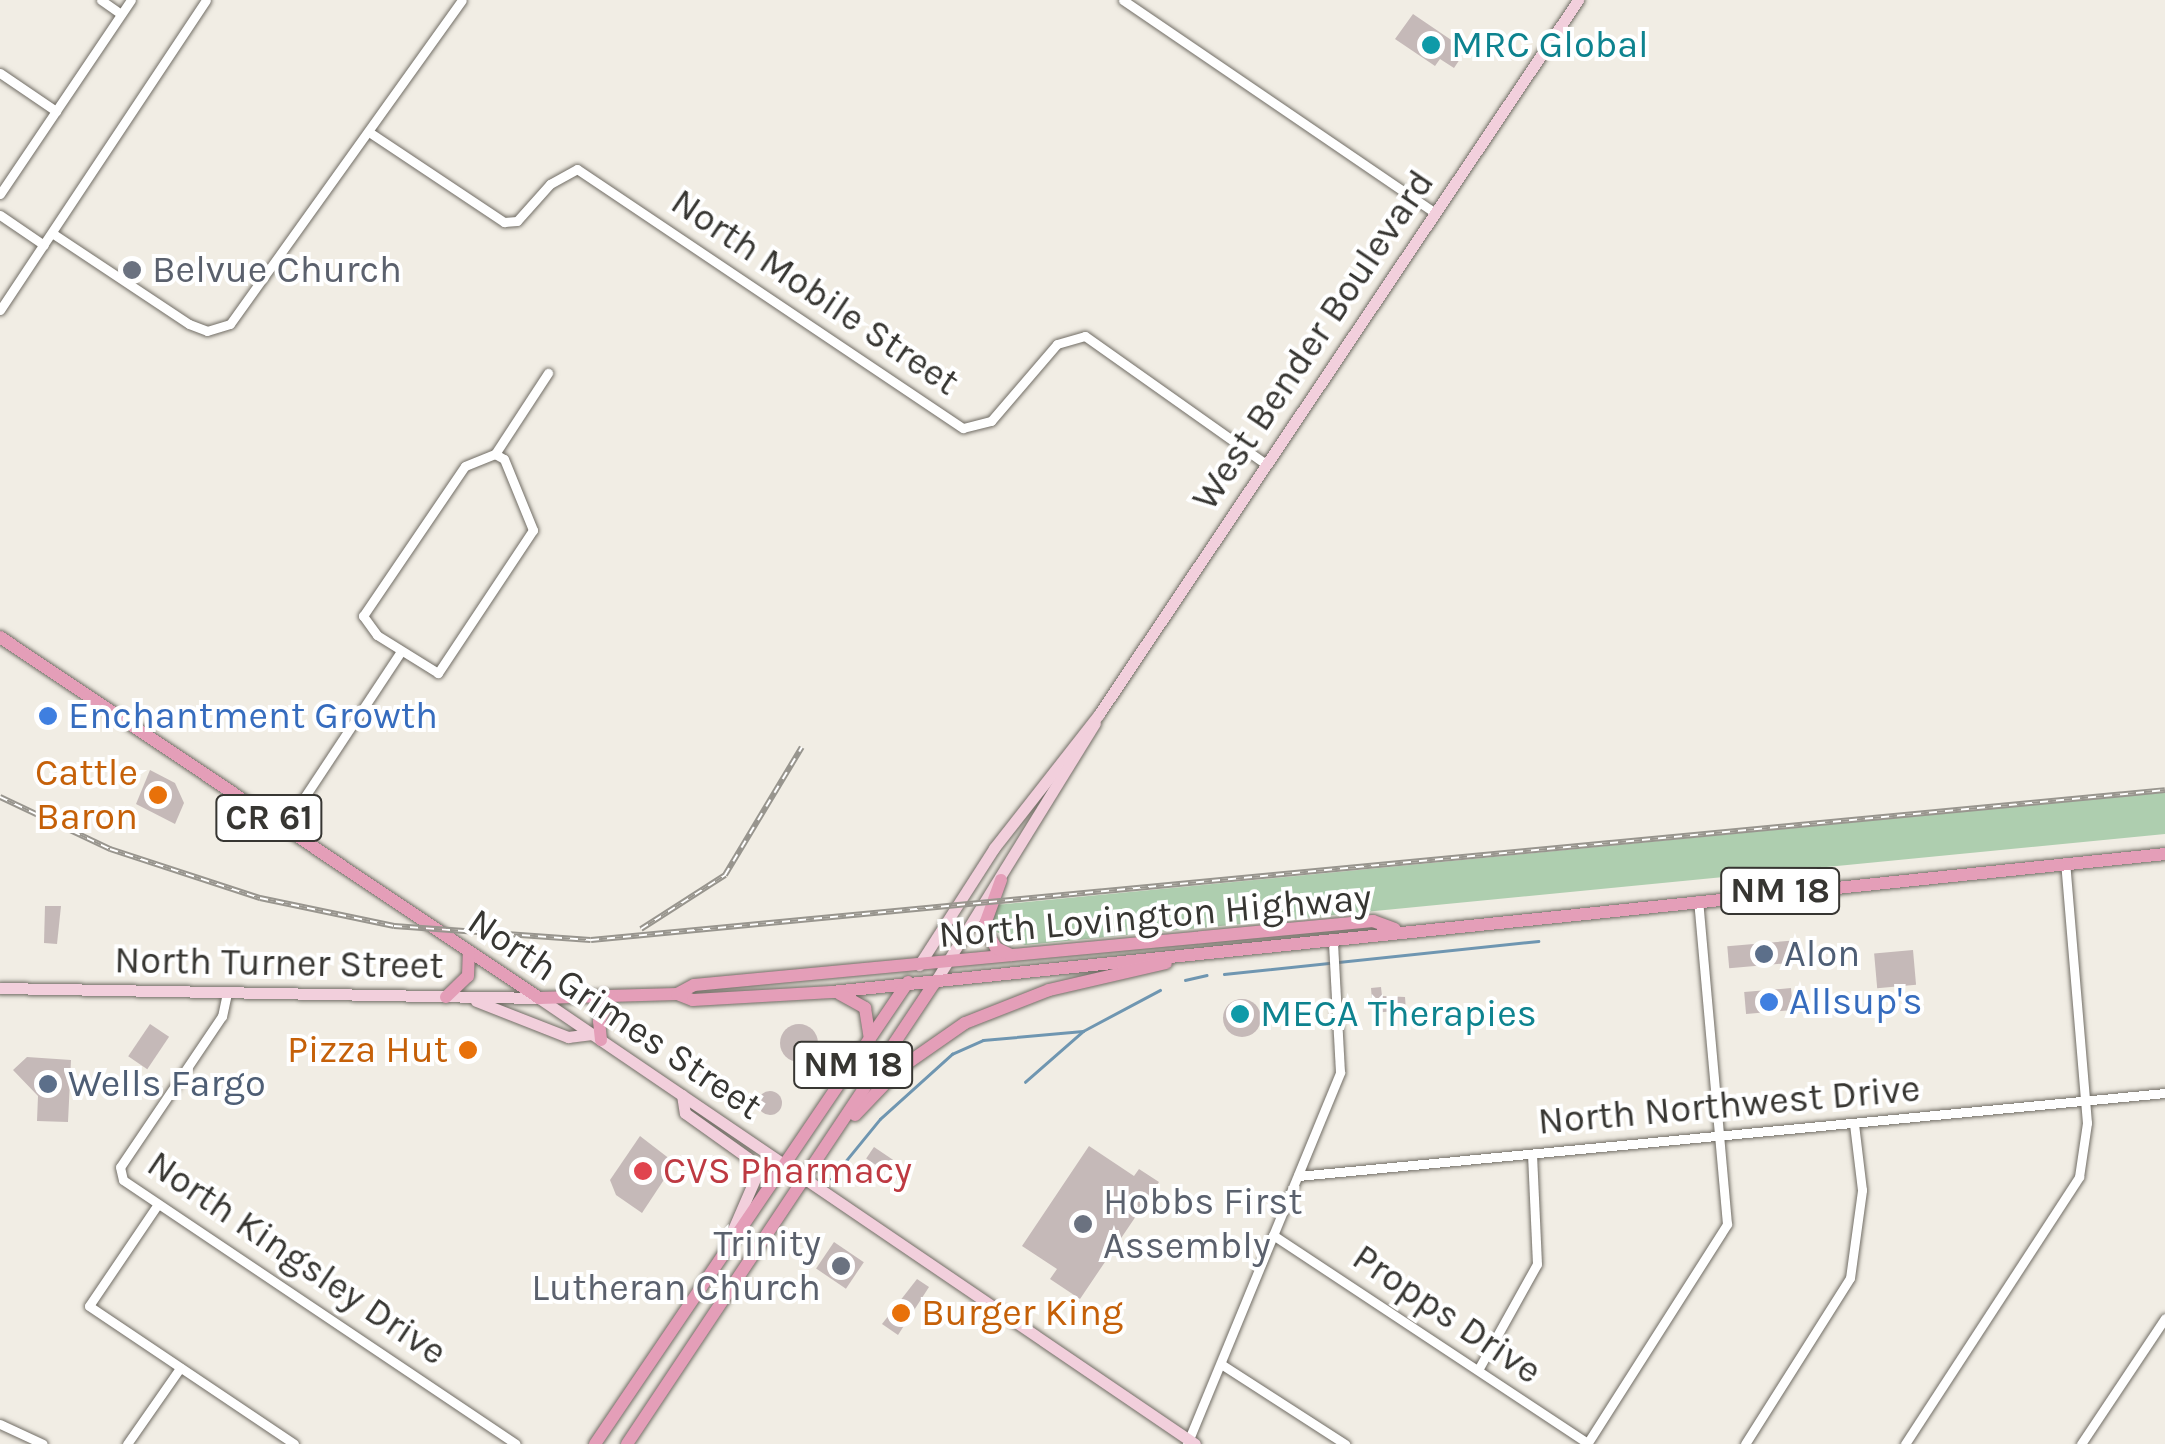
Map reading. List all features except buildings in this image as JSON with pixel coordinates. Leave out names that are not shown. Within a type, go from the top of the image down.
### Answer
[{"type":"main road","name":"West Bender Boulevard","points":[[627,1444],[1001,880],[1098,714],[1578,0]]},
{"type":"main road","name":"North Grimes Street","points":[[0,637],[806,1178],[1190,1443]]},
{"type":"main road","name":"West Bender Boulevard","points":[[595,1444],[786,1165],[1015,818],[1098,714]]},
{"type":"main road","name":"North Lovington Highway","points":[[935,982],[1332,943],[1395,929],[2165,854]]},
{"type":"main road","points":[[1001,880],[984,927],[996,948],[1014,956]]},
{"type":"main road","name":"North Lovington Highway","points":[[919,965],[1373,921],[1395,929]]},
{"type":"main road","points":[[446,997],[468,976],[469,952]]},
{"type":"main road","points":[[832,1138],[899,1070],[965,1023],[1032,995],[1173,958]]},
{"type":"main road","name":"North Turner Street","points":[[677,994],[694,985],[919,965]]},
{"type":"main road","name":"North Turner Street","points":[[0,988],[539,998],[677,994],[693,1000],[935,982]]},
{"type":"main road","points":[[832,992],[861,1001],[870,1039]]},
{"type":"main road","points":[[467,997],[568,1037],[596,1037],[611,997]]},
{"type":"main road","points":[[682,1095],[685,1113],[748,1158],[757,1174],[724,1255]]},
{"type":"main road","points":[[672,1330],[694,1346]]},
{"type":"street","points":[[101,0],[121,14]]},
{"type":"street","points":[[0,194],[130,0]]},
{"type":"street","points":[[0,310],[206,0]]},
{"type":"street","points":[[52,234],[207,331],[242,311],[309,206],[372,134],[462,0]]},
{"type":"street","points":[[1123,0],[1435,212]]},
{"type":"street","points":[[0,73],[56,111]]},
{"type":"street","name":"North Mobile Street","points":[[372,134],[504,222],[529,212],[567,169],[586,173],[963,428],[991,422],[1041,358],[1085,336],[1266,464]]},
{"type":"street","points":[[0,215],[44,245]]},
{"type":"street","points":[[494,454],[533,521],[531,536],[438,673],[401,651],[363,616],[465,466],[494,454],[548,373]]},
{"type":"street","points":[[284,828],[401,651]]},
{"type":"street","points":[[1905,1444],[2067,1201],[2086,1150],[2086,1101],[2065,863]]},
{"type":"street","points":[[1587,1444],[1721,1242],[1728,1208],[1698,899]]},
{"type":"street","points":[[1190,1443],[1340,1072],[1332,943]]},
{"type":"street","name":"North Kingsley Drive","points":[[227,993],[222,1016],[120,1167],[124,1180],[516,1444]]},
{"type":"street","name":"North Northwest Drive","points":[[1298,1176],[2165,1093]]},
{"type":"street","points":[[1745,1444],[1850,1278],[1862,1190],[1854,1124]]},
{"type":"street","points":[[1478,1370],[1537,1264],[1532,1154]]},
{"type":"street","points":[[158,1204],[88,1306],[294,1444]]},
{"type":"street","name":"Propps Drive","points":[[1273,1235],[1587,1444]]},
{"type":"street","points":[[2081,1444],[2165,1318]]},
{"type":"street","points":[[1222,1364],[1345,1444]]},
{"type":"street","points":[[127,1444],[180,1368]]},
{"type":"street","points":[[0,1424],[43,1444]]},
{"type":"green space","points":[[2165,792],[2165,834],[1025,945],[990,929],[996,905]]},
{"type":"waterway","points":[[1224,974],[1538,941]]},
{"type":"waterway","points":[[1185,980],[1206,975]]},
{"type":"waterway","points":[[1025,1082],[1083,1031],[1160,990]]},
{"type":"waterway","points":[[831,1179],[880,1119],[952,1054],[983,1040],[1083,1031]]},
{"type":"railway","points":[[641,929],[725,875],[802,747]]},
{"type":"railway","points":[[0,797],[110,849],[260,898],[394,926],[591,940],[2165,790]]},
{"type":"place","name":"MRC Global","points":[[1431,45]]},
{"type":"place","name":"Belvue Church","points":[[132,270]]},
{"type":"place","name":"Enchantment Growth","points":[[48,716]]},
{"type":"place","name":"Cattle Baron","points":[[158,795]]},
{"type":"place","name":"Alon","points":[[1764,954]]},
{"type":"place","name":"Allsup's","points":[[1769,1002]]},
{"type":"place","name":"MECA Therapies","points":[[1240,1014]]},
{"type":"place","name":"Pizza Hut","points":[[468,1050]]},
{"type":"place","name":"Wells Fargo","points":[[48,1084]]},
{"type":"place","name":"CVS Pharmacy","points":[[643,1171]]},
{"type":"place","name":"Hobbs First Assembly","points":[[1083,1224]]},
{"type":"place","name":"Trinity Lutheran Church","points":[[841,1266]]},
{"type":"place","name":"Burger King","points":[[901,1313]]}]
